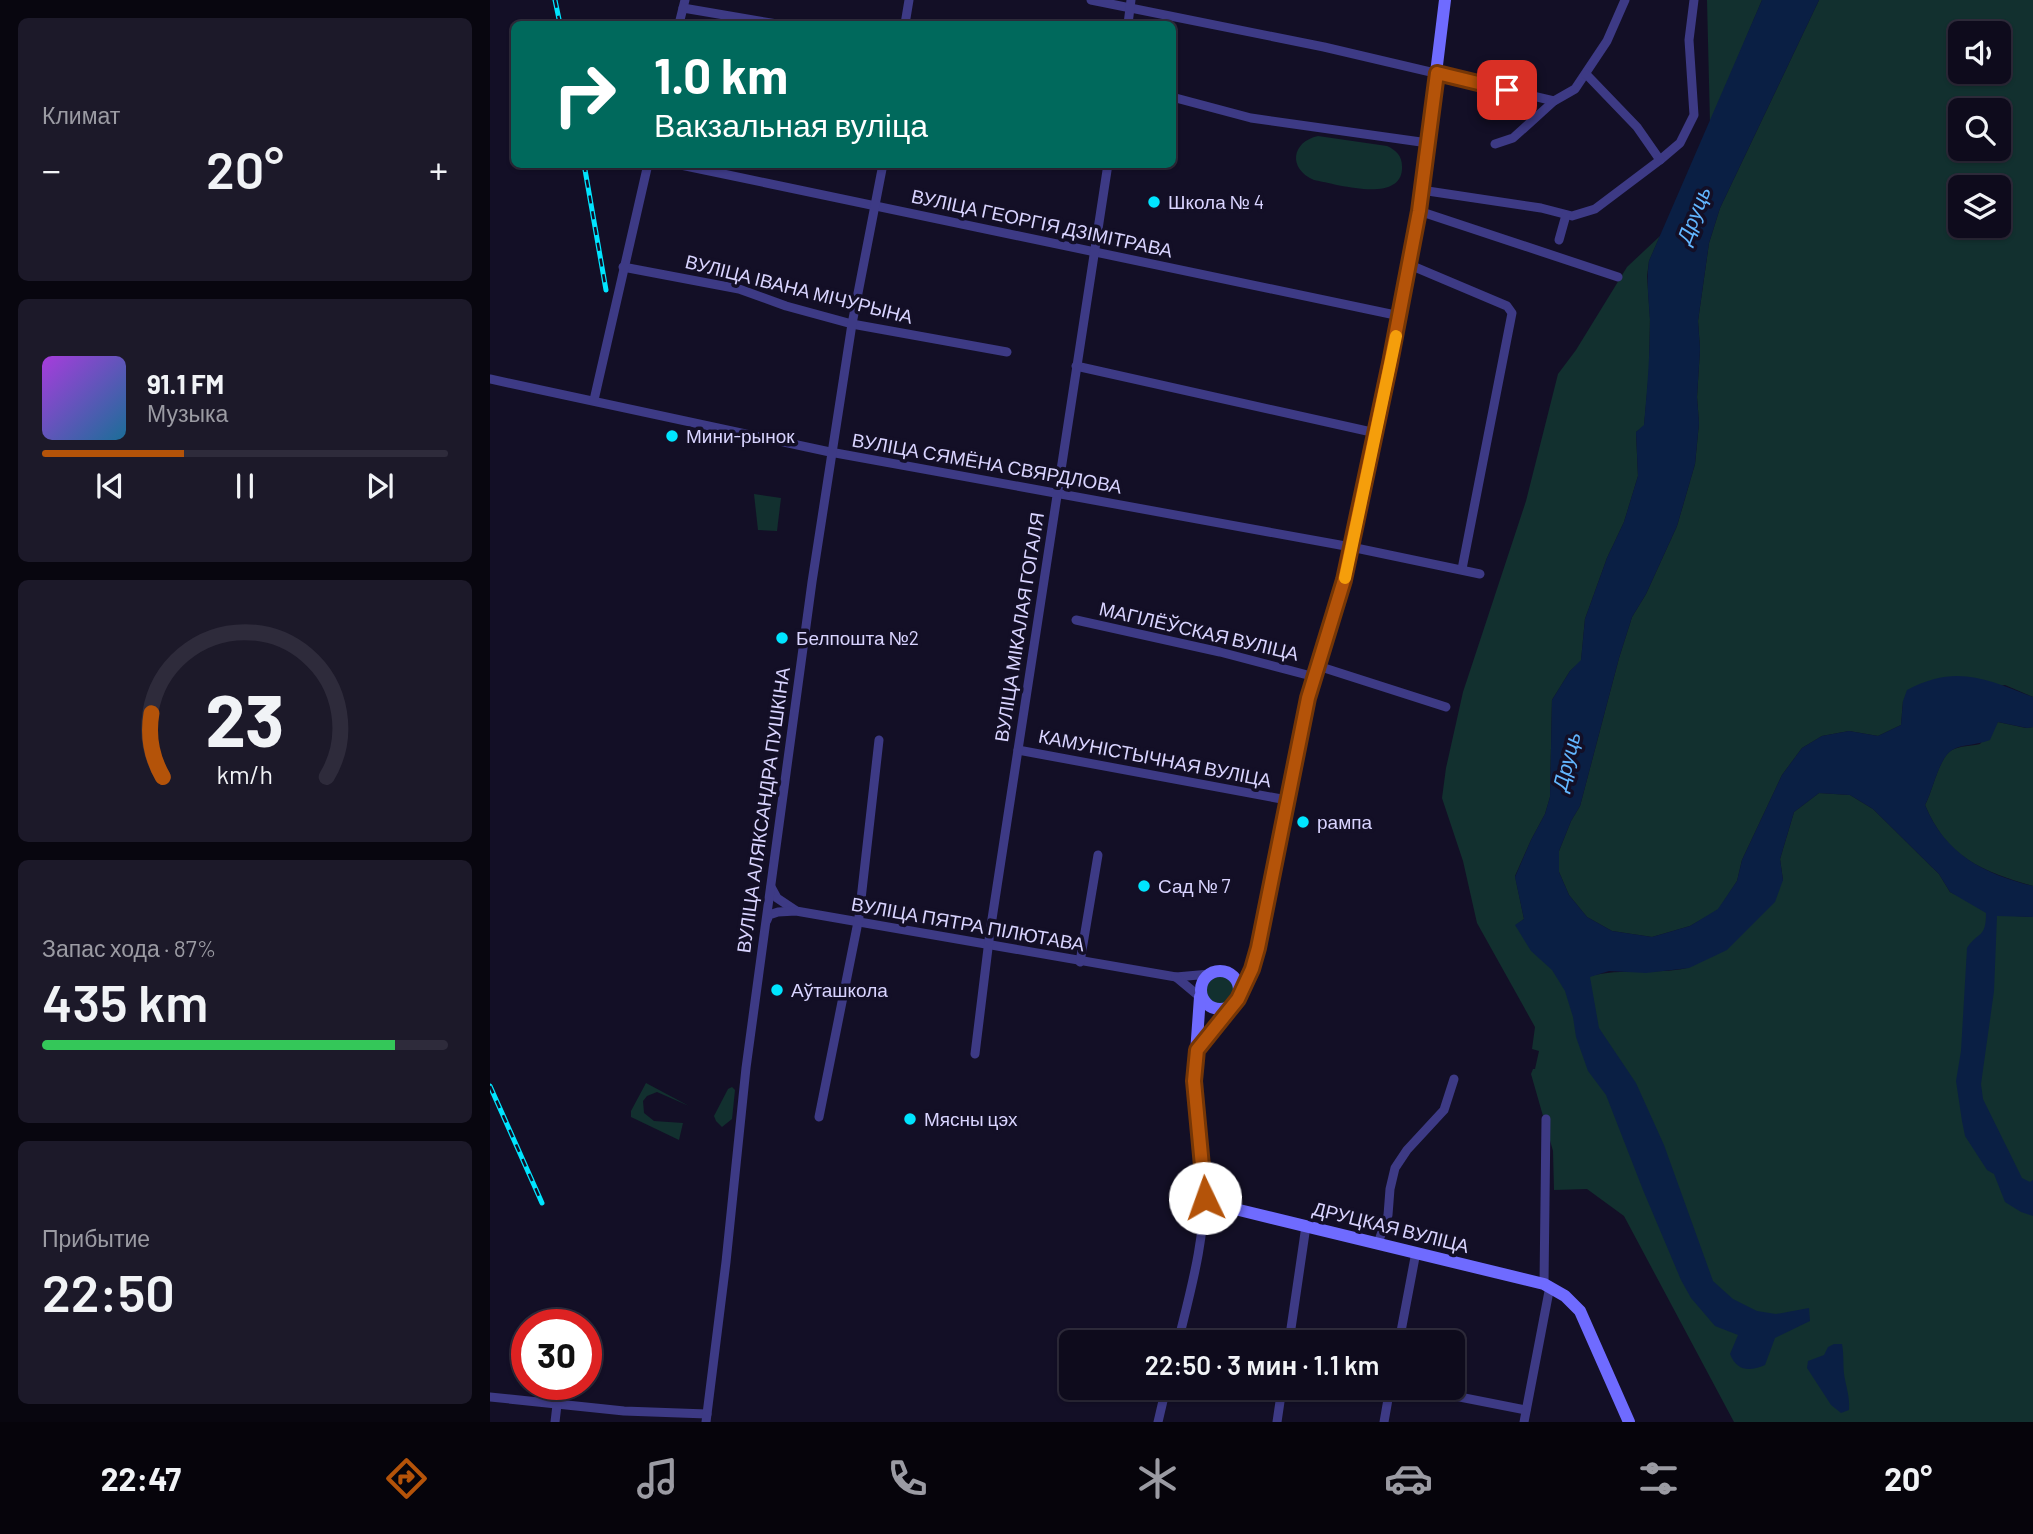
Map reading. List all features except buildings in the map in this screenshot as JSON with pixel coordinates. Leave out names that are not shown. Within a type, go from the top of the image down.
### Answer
[{"type":"main road","points":[[1197,1050],[1237,999],[1252,969],[1286,800],[1316,672],[1336,609],[1351,547],[1400,316],[1419,211],[1445,0]]},
{"type":"main road","points":[[1210,974],[1252,969]]},
{"type":"main road","points":[[1225,972],[1237,979],[1237,999]]},
{"type":"main road","name":"ДРУЦКАЯ ВУЛІЦА","points":[[1210,974],[1200,984],[1194,1081],[1208,1189],[1231,1208],[1547,1285],[1565,1296],[1580,1311],[1629,1422]]},
{"type":"main road","points":[[1200,997],[1205,1003],[1217,1008],[1237,999]]},
{"type":"street","points":[[906,21],[909,0]]},
{"type":"street","points":[[1091,0],[1131,4],[1554,101]]},
{"type":"street","points":[[1495,144],[1513,138],[1554,101],[1575,89],[1607,41],[1625,0]]},
{"type":"street","points":[[1421,190],[1541,208],[1566,215],[1584,214],[1594,209],[1680,143],[1694,115],[1689,40],[1694,0]]},
{"type":"street","points":[[680,21],[684,4],[763,21]]},
{"type":"street","points":[[1586,74],[1637,127],[1660,160]]},
{"type":"street","points":[[1176,98],[1251,118],[1427,143]]},
{"type":"street","points":[[594,400],[647,168]]},
{"type":"street","name":"ВУЛІЦА ГЕОРГІЯ ДЗІМІТРАВА","points":[[696,168],[1400,316]]},
{"type":"street","name":"ВУЛІЦА АЛЯКСАНДРА ПУШКІНА","points":[[706,1418],[783,783],[830,452],[882,168]]},
{"type":"street","name":"ВУЛІЦА МІКАЛАЯ ГОГАЛЯ","points":[[975,1054],[988,945],[1107,168]]},
{"type":"street","points":[[1419,211],[1618,277]]},
{"type":"street","points":[[1559,240],[1566,215]]},
{"type":"street","points":[[1410,265],[1507,306],[1512,313],[1462,569]]},
{"type":"street","name":"ВУЛІЦА ІВАНА МІЧУРЫНА","points":[[623,267],[739,289],[786,306],[852,324],[1007,352]]},
{"type":"street","points":[[1076,366],[1376,433]]},
{"type":"street","name":"ВУЛІЦА СЯМЁНА СВЯРДЛОВА","points":[[490,379],[830,452],[1480,573]]},
{"type":"street","name":"МАГІЛЁЎСКАЯ ВУЛІЦА","points":[[1076,620],[1316,672],[1446,707]]},
{"type":"street","points":[[819,1116],[857,921],[879,740]]},
{"type":"street","name":"КАМУНІСТЫЧНАЯ ВУЛІЦА","points":[[1018,750],[1286,800]]},
{"type":"street","points":[[1080,961],[1098,855]]},
{"type":"street","points":[[771,887],[776,898],[796,911]]},
{"type":"street","name":"ВУЛІЦА ПЯТРА ПІЛЮТАВА","points":[[764,928],[769,915],[796,911],[1176,977],[1210,974]]},
{"type":"street","points":[[1176,977],[1200,997]]},
{"type":"street","points":[[1378,1243],[1388,1215],[1395,1168],[1407,1150],[1444,1110],[1454,1079]]},
{"type":"street","points":[[1524,1422],[1547,1285],[1546,1119]]},
{"type":"street","points":[[1181,1330],[1204,1224],[1204,1174]]},
{"type":"street","points":[[1291,1330],[1306,1226]]},
{"type":"street","points":[[1401,1330],[1416,1252]]},
{"type":"street","points":[[490,1397],[706,1418]]},
{"type":"street","points":[[1465,1398],[1526,1409]]},
{"type":"street","points":[[1158,1422],[1163,1400]]},
{"type":"street","points":[[1277,1422],[1280,1400]]},
{"type":"street","points":[[1384,1422],[1388,1400]]},
{"type":"street","points":[[555,1422],[557,1405]]},
{"type":"green space","points":[[1707,0],[1762,0],[1710,123]]},
{"type":"green space","points":[[1819,0],[2033,0],[2033,697],[2005,685],[1903,701],[1901,725],[1878,736],[1849,731],[1822,736],[1802,748],[1782,775],[1742,860],[1737,881],[1718,910],[1690,926],[1652,937],[1612,931],[1587,917],[1569,895],[1559,872],[1559,851],[1580,806],[1632,617],[1646,594],[1677,526],[1695,464],[1699,423],[1698,321],[1709,243],[1720,208]]},
{"type":"green space","points":[[1318,136],[1387,146],[1401,159],[1400,178],[1381,189],[1352,188],[1314,180],[1300,169],[1296,156],[1302,144]]},
{"type":"green space","points":[[1660,236],[1649,261],[1647,276],[1649,371],[1644,426],[1636,432],[1638,476],[1624,522],[1607,558],[1585,619],[1581,661],[1570,671],[1552,700],[1550,797],[1545,814],[1515,876],[1524,919],[1516,925],[1590,976],[1687,968],[1783,880],[1780,859],[1794,812],[1819,793],[1850,795],[1873,809],[1939,874],[1950,892],[1997,915],[2033,917],[2033,1422],[1734,1422],[1624,1216],[1587,1189],[1554,1190],[1553,1151],[1531,1074],[1535,1069],[1539,1051],[1532,1049],[1535,1027],[1477,923],[1463,861],[1442,798],[1463,692],[1526,501],[1558,374],[1576,350],[1627,267]]},
{"type":"green space","points":[[754,494],[781,498],[777,531],[758,530]]},
{"type":"green space","points":[[1998,722],[2033,727],[2033,886],[1982,868],[1968,860],[1944,838],[1925,805],[1947,754],[1958,748],[1980,744]]},
{"type":"green space","points":[[1220,976],[1230,980],[1234,990],[1230,1000],[1220,1004],[1210,1000],[1206,990],[1210,980]]},
{"type":"green space","points":[[646,1083],[689,1106],[657,1092],[643,1101],[644,1113],[654,1121],[683,1123],[679,1140],[631,1117],[631,1111]]},
{"type":"green space","points":[[732,1087],[735,1090],[732,1119],[722,1127],[714,1116],[728,1089]]},
{"type":"water","name":"Друць","points":[[1762,0],[1819,0],[1720,208],[1709,243],[1698,321],[1699,423],[1695,464],[1677,526],[1646,594],[1632,617],[1580,806],[1559,851],[1559,872],[1569,895],[1587,917],[1612,931],[1652,937],[1690,926],[1718,909],[1737,881],[1742,860],[1782,775],[1802,748],[1822,736],[1849,731],[1878,736],[1901,725],[1907,690],[1941,678],[1971,677],[2033,697],[2033,727],[1998,722],[1990,740],[1952,750],[1940,767],[1925,805],[1943,837],[1968,859],[1998,875],[2033,886],[2033,917],[1997,916],[1994,991],[1981,1084],[1983,1099],[2022,1178],[2030,1182],[2033,1180],[2033,1216],[2005,1202],[1994,1174],[1987,1170],[1965,1136],[1962,1121],[1956,1081],[1961,1051],[1967,948],[1983,931],[1986,913],[1950,892],[1939,874],[1873,809],[1850,795],[1819,793],[1794,812],[1780,859],[1783,880],[1775,902],[1727,950],[1689,968],[1646,973],[1609,971],[1590,977],[1599,1028],[1636,1083],[1664,1145],[1713,1281],[1733,1299],[1757,1311],[1776,1314],[1809,1308],[1810,1321],[1775,1338],[1765,1365],[1749,1369],[1736,1364],[1730,1354],[1738,1335],[1715,1326],[1691,1298],[1681,1280],[1606,1095],[1588,1071],[1576,1037],[1565,991],[1552,970],[1531,951],[1515,925],[1524,919],[1515,877],[1545,814],[1550,797],[1552,700],[1570,671],[1581,660],[1585,619],[1607,558],[1624,522],[1638,476],[1636,432],[1644,425],[1649,360],[1649,261]]},
{"type":"water","points":[[1842,1344],[1849,1400],[1849,1410],[1841,1413],[1831,1405],[1807,1368],[1808,1361],[1824,1355],[1828,1347]]},
{"type":"railway","points":[[555,0],[559,21]]},
{"type":"railway","points":[[585,168],[606,290]]},
{"type":"railway","points":[[490,1086],[542,1203]]},
{"type":"slow traffic","points":[[1345,578],[1396,336]]},
{"type":"place","name":"Школа № 4","points":[[1154,202]]},
{"type":"place","name":"Мини-рынок","points":[[672,436]]},
{"type":"place","name":"Белпошта №2","points":[[782,638]]},
{"type":"place","name":"рампа","points":[[1303,822]]},
{"type":"place","name":"Сад № 7","points":[[1144,886]]},
{"type":"place","name":"Аўташкола","points":[[777,990]]},
{"type":"place","name":"Мясны цэх","points":[[910,1119]]},
{"type":"route","points":[[1205,1198],[1194,1081],[1197,1050],[1238,999],[1258,948],[1308,698],[1344,580],[1390,363],[1419,211],[1437,73],[1507,90]]}]
